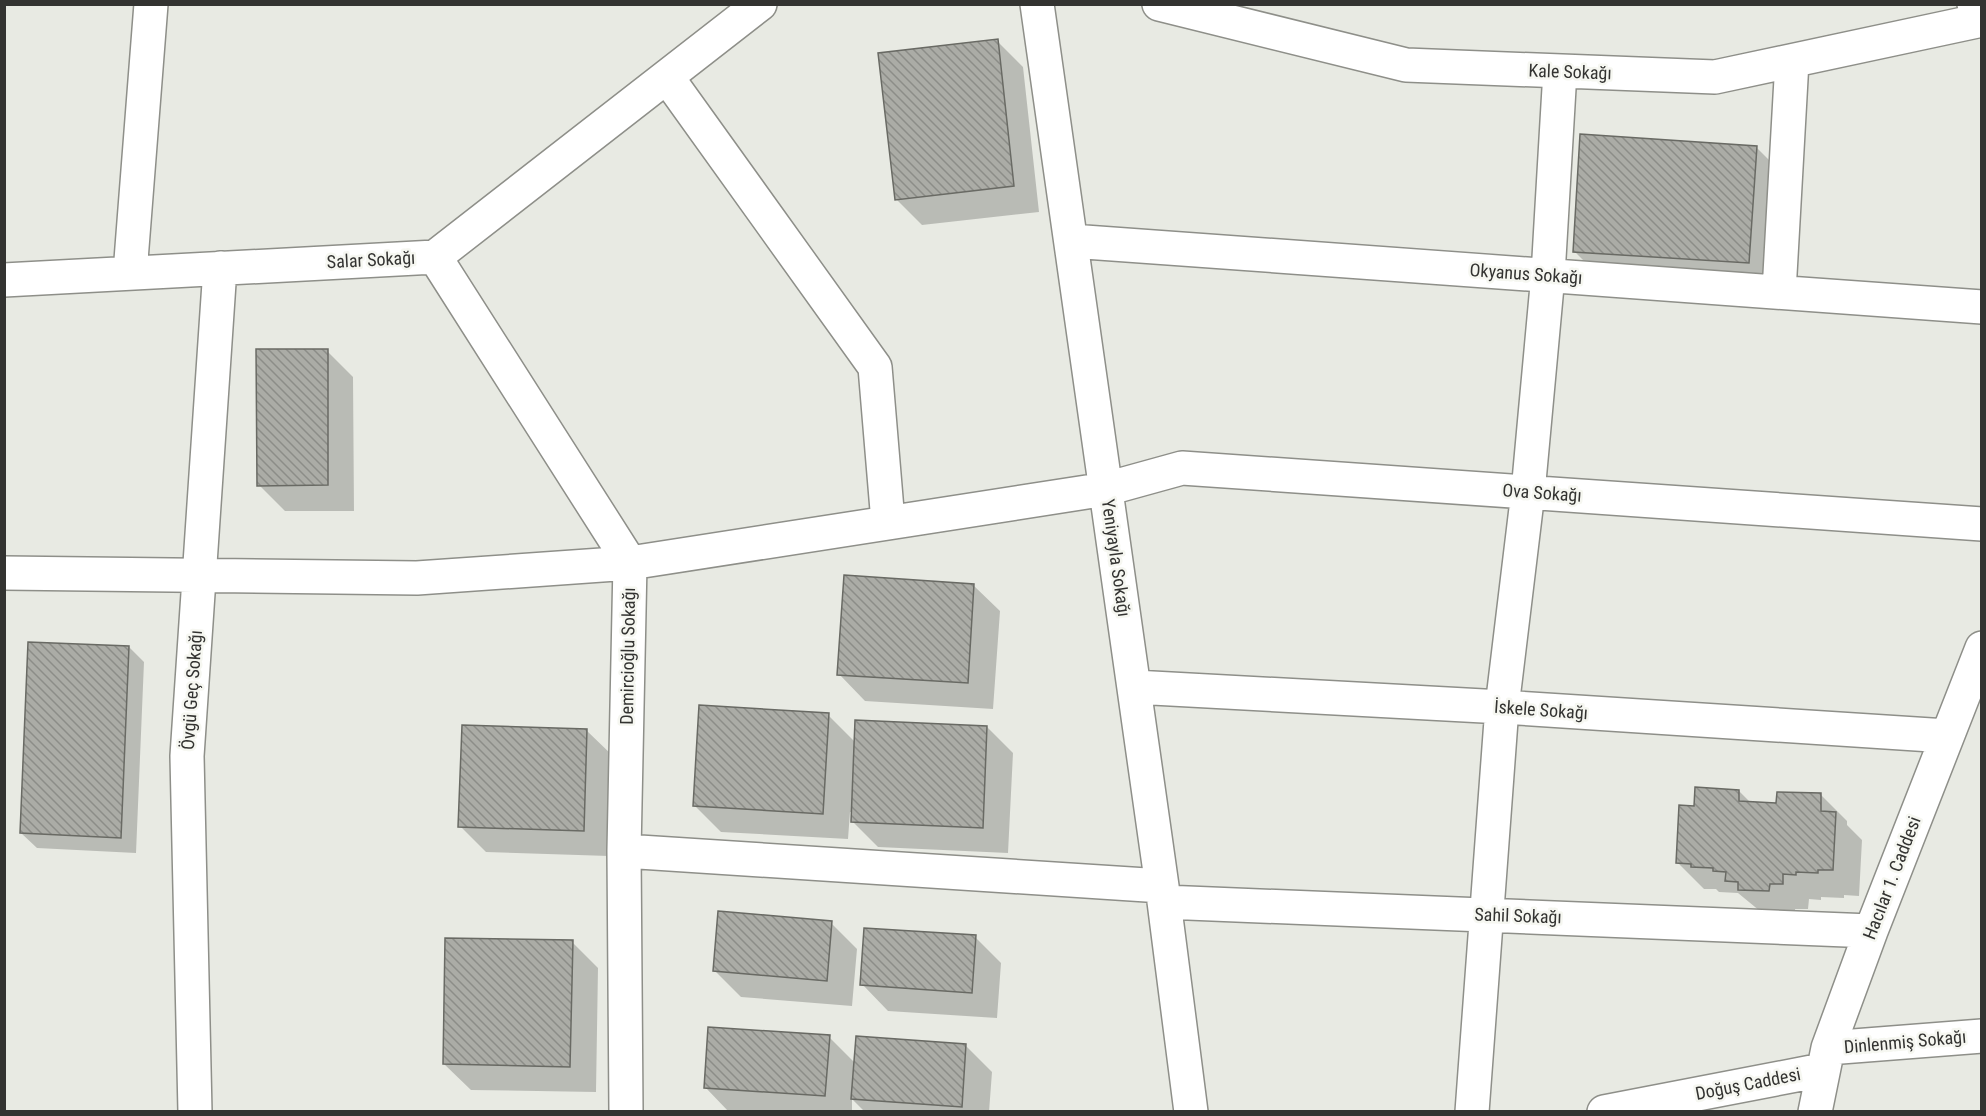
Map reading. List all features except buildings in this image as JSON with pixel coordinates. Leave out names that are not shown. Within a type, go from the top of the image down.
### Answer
[{"type":"street","points":[[130,273],[151,4]]},
{"type":"street","name":"Salar Sokağı","points":[[4,280],[435,257],[760,4]]},
{"type":"street","name":"Yeniyayla Sokağı","points":[[1037,4],[1163,894],[1191,1112]]},
{"type":"street","name":"Kale Sokağı","points":[[1159,4],[1406,65],[1716,77],[1982,20]]},
{"type":"street","points":[[1974,4],[1982,10]]},
{"type":"street","points":[[1779,292],[1792,61]]},
{"type":"street","points":[[1472,1112],[1502,707],[1528,492],[1548,275],[1560,71]]},
{"type":"street","points":[[667,76],[875,367],[888,522]]},
{"type":"street","name":"Okyanus Sokağı","points":[[1071,241],[1982,307]]},
{"type":"street","name":"Demircioğlu Sokağı","points":[[435,257],[630,563],[624,851],[626,1112]]},
{"type":"street","name":"Övgü Geç Sokağı","points":[[195,1112],[188,756],[220,268]]},
{"type":"street","name":"Ova Sokağı","points":[[4,573],[417,578],[630,563],[1106,489],[1182,468],[1982,524]]},
{"type":"street","name":"Hacılar 1. Caddesi","points":[[1815,1112],[1825,1059],[1871,931],[1982,648]]},
{"type":"street","name":"İskele Sokağı","points":[[1134,687],[1502,707],[1947,736]]},
{"type":"street","name":"Sahil Sokağı","points":[[624,851],[1163,894],[1487,915],[1871,931]]},
{"type":"street","name":"Dinlenmiş Sokağı","points":[[1825,1059],[1982,1036]]},
{"type":"street","name":"Doğuş Caddesi","points":[[1604,1112],[1825,1059]]}]
